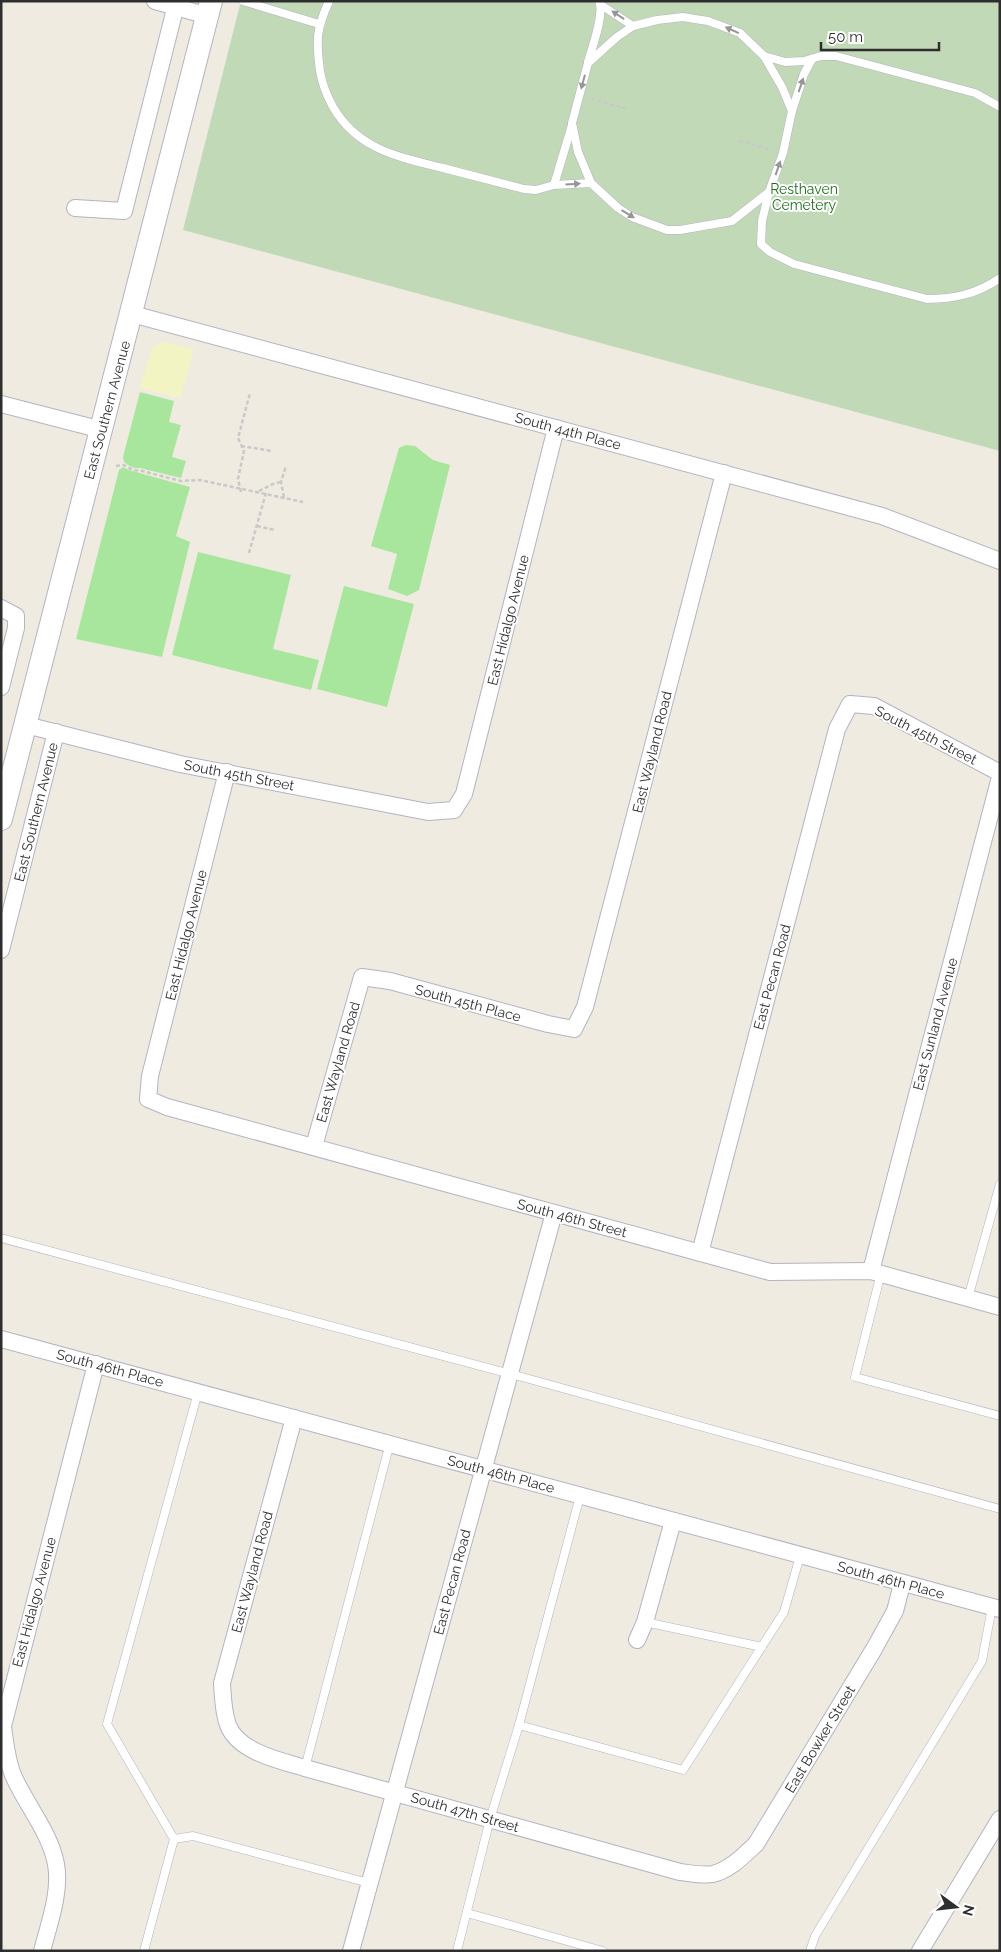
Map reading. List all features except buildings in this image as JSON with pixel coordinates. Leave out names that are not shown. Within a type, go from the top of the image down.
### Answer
[{"type":"main road","name":"East Southern Avenue","points":[[1,819],[209,8]]},
{"type":"street","points":[[155,1],[209,8]]},
{"type":"street","points":[[75,208],[124,211],[177,4]]},
{"type":"street","name":"South 44th Place","points":[[132,314],[882,516],[1000,562]]},
{"type":"street","points":[[1,404],[102,430]]},
{"type":"street","name":"East Hidalgo Avenue","points":[[454,810],[464,794],[556,428]]},
{"type":"street","name":"East Wayland Road","points":[[574,1028],[586,1007],[724,473]]},
{"type":"street","points":[[1,687],[16,628],[8,612]]},
{"type":"street","name":"South 45th Street","points":[[850,704],[874,706],[1000,773]]},
{"type":"street","name":"East Pecan Road","points":[[700,1253],[837,729],[850,704]]},
{"type":"street","name":"South 45th Street","points":[[26,725],[180,764],[428,812],[454,810]]},
{"type":"street","name":"East Southern Avenue","points":[[1,950],[56,732]]},
{"type":"street","name":"East Hidalgo Avenue","points":[[148,1099],[150,1076],[227,772]]},
{"type":"street","name":"East Sunland Avenue","points":[[876,1272],[1000,777]]},
{"type":"street","name":"East Wayland Road","points":[[314,1146],[362,977]]},
{"type":"street","name":"South 45th Place","points":[[362,977],[390,981],[548,1024],[574,1028]]},
{"type":"street","name":"South 46th Street","points":[[148,1099],[167,1107],[770,1272],[876,1272],[1000,1307]]},
{"type":"street","name":"East Pecan Road","points":[[351,1951],[554,1213]]},
{"type":"street","name":"South 46th Place","points":[[1,1339],[996,1608]]},
{"type":"street","name":"East Hidalgo Avenue","points":[[42,1951],[57,1888],[56,1865],[50,1846],[13,1774],[5,1746],[3,1726],[96,1364]]},
{"type":"street","name":"East Wayland Road","points":[[228,1727],[223,1706],[222,1683],[294,1418]]},
{"type":"street","points":[[637,1640],[645,1622],[673,1521]]},
{"type":"street","name":"East Bowker Street","points":[[712,1874],[729,1867],[756,1844],[874,1649],[895,1611],[902,1584]]},
{"type":"street","name":"South 47th Street","points":[[228,1727],[240,1742],[254,1751],[305,1768],[680,1872],[712,1874]]},
{"type":"street","points":[[920,1951],[1000,1819]]},
{"type":"lane","points":[[243,1],[319,24]]},
{"type":"lane","points":[[329,1],[319,24],[317,52],[322,83],[338,116],[362,141],[393,156],[524,190],[536,190],[554,185],[592,183]]},
{"type":"lane","points":[[554,185],[599,22],[600,3]]},
{"type":"lane","points":[[600,3],[633,26]]},
{"type":"lane","points":[[588,63],[617,37],[633,26],[670,18],[708,21],[740,33],[764,56],[782,87],[792,111]]},
{"type":"lane","points":[[764,56],[785,62],[812,60],[821,56],[836,56],[975,93],[1000,107]]},
{"type":"lane","points":[[812,60],[804,74],[792,111],[783,154],[769,192],[762,221],[761,244],[770,252],[794,264],[927,299],[948,299],[974,292],[1000,278]]},
{"type":"lane","points":[[572,123],[578,152],[592,183],[618,208],[632,217],[667,230],[680,230],[732,220],[769,192]]},
{"type":"lane","points":[[968,1298],[998,1203],[1000,1184]]},
{"type":"lane","points":[[1,1238],[510,1374],[1000,1509]]},
{"type":"lane","points":[[876,1272],[855,1377],[1000,1416]]},
{"type":"lane","points":[[144,1951],[174,1839],[107,1724],[198,1392]]},
{"type":"lane","points":[[305,1768],[390,1443]]},
{"type":"lane","points":[[457,1951],[490,1819],[519,1725],[580,1496]]},
{"type":"lane","points":[[519,1725],[683,1770],[784,1612],[800,1556]]},
{"type":"lane","points":[[810,1951],[815,1936],[982,1661],[996,1608]]},
{"type":"lane","points":[[645,1622],[762,1647]]},
{"type":"lane","points":[[174,1839],[193,1836],[369,1883]]},
{"type":"lane","points":[[467,1913],[603,1951]]},
{"type":"path","points":[[580,96],[628,109]]},
{"type":"path","points":[[739,141],[783,154]]},
{"type":"path","points":[[242,492],[238,479],[244,455],[238,438],[250,393]]},
{"type":"path","points":[[241,446],[272,451]]},
{"type":"path","points":[[116,466],[124,465],[133,470],[181,481],[200,480],[232,488],[241,487],[303,502]]},
{"type":"path","points":[[284,498],[281,482],[286,466]]},
{"type":"path","points":[[258,491],[281,482]]},
{"type":"path","points":[[249,553],[266,493]]},
{"type":"path","points":[[257,526],[275,530]]},
{"type":"green space","name":"Resthaven Cemetery","points":[[241,1],[1000,1],[1000,451],[183,230]]},
{"type":"green space","points":[[140,392],[174,401],[169,422],[181,425],[172,457],[186,461],[181,478],[134,468],[124,462],[123,457]]},
{"type":"green space","points":[[406,445],[415,446],[433,460],[450,465],[419,590],[407,596],[388,589],[397,554],[371,546],[399,448]]},
{"type":"green space","points":[[123,467],[190,487],[176,536],[190,542],[162,657],[76,639],[119,470]]},
{"type":"green space","points":[[198,552],[291,575],[273,649],[319,660],[311,690],[172,655]]},
{"type":"green space","points":[[344,586],[414,604],[387,707],[317,689]]},
{"type":"sand","points":[[165,342],[194,349],[180,398],[140,388],[152,347]]}]
